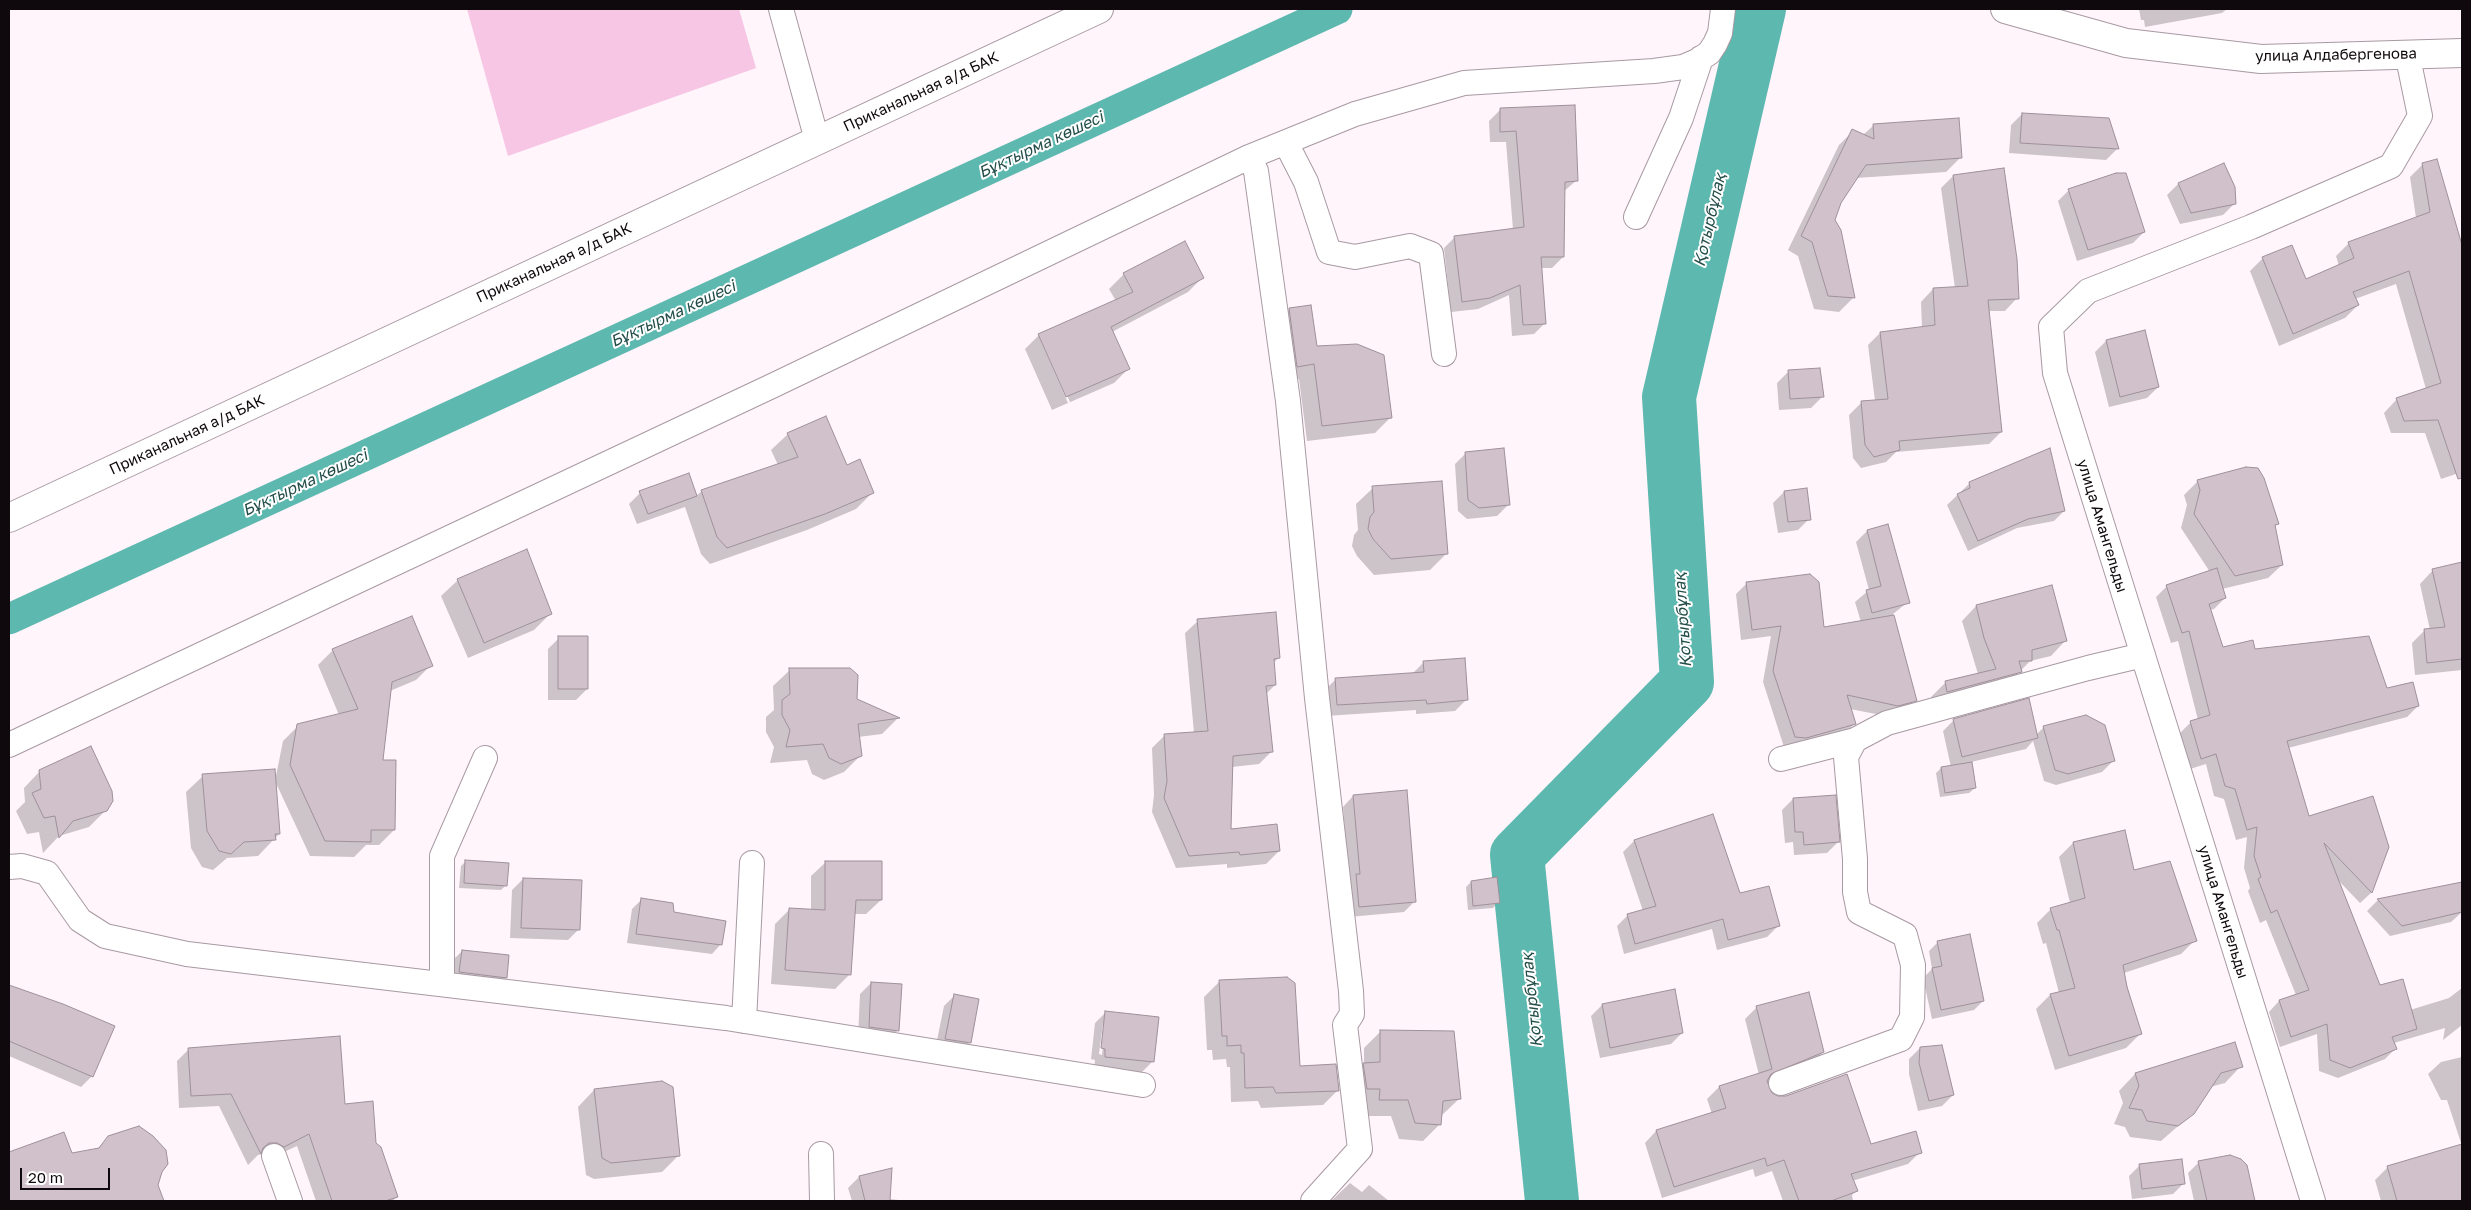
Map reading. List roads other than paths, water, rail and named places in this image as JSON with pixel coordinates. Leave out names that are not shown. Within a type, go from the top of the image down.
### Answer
[{"type":"main road","name":"Приканальная а/д БАК","points":[[9,518],[1099,9]]},
{"type":"main road","name":"улица Алдабергенова","points":[[2005,9],[2126,43],[2261,59],[2407,53],[2462,53]]},
{"type":"street","points":[[781,9],[818,140]]},
{"type":"street","points":[[9,745],[772,386],[1249,157],[1355,114],[1464,83],[1654,71],[1683,66],[1701,58],[1716,44],[1720,33],[1723,9]]},
{"type":"street","name":"улица Амангельды","points":[[2313,1201],[2055,373],[2051,327],[2088,291],[2251,227],[2391,166],[2420,116],[2407,53]]},
{"type":"street","points":[[1636,217],[1681,118],[1701,58]]},
{"type":"street","points":[[1286,143],[1306,182],[1330,252],[1355,257],[1410,246],[1431,254],[1444,354]]},
{"type":"street","points":[[1249,157],[1256,171],[1288,401],[1317,698],[1351,991],[1352,1014],[1345,1025],[1360,1149],[1312,1201]]},
{"type":"street","points":[[1781,758],[1855,740],[1887,723],[2088,668],[2143,656]]},
{"type":"street","points":[[1781,1083],[1901,1039],[1912,1017],[1913,965],[1905,935],[1859,912],[1855,892],[1855,860],[1846,757],[1855,740]]},
{"type":"street","points":[[442,984],[442,856],[485,758]]},
{"type":"street","points":[[744,1021],[752,863]]},
{"type":"street","points":[[9,867],[22,866],[47,873],[80,920],[105,936],[187,954],[615,1003],[744,1021],[1143,1085]]},
{"type":"street","points":[[821,1154],[822,1201]]},
{"type":"street","points":[[274,1156],[290,1201]]},
{"type":"waterway","name":"Бұқтырма көшесі","points":[[9,619],[1337,9]]},
{"type":"waterway","name":"Қотырбұлақ","points":[[1552,1201],[1517,855],[1687,682],[1669,397],[1759,9]]}]
